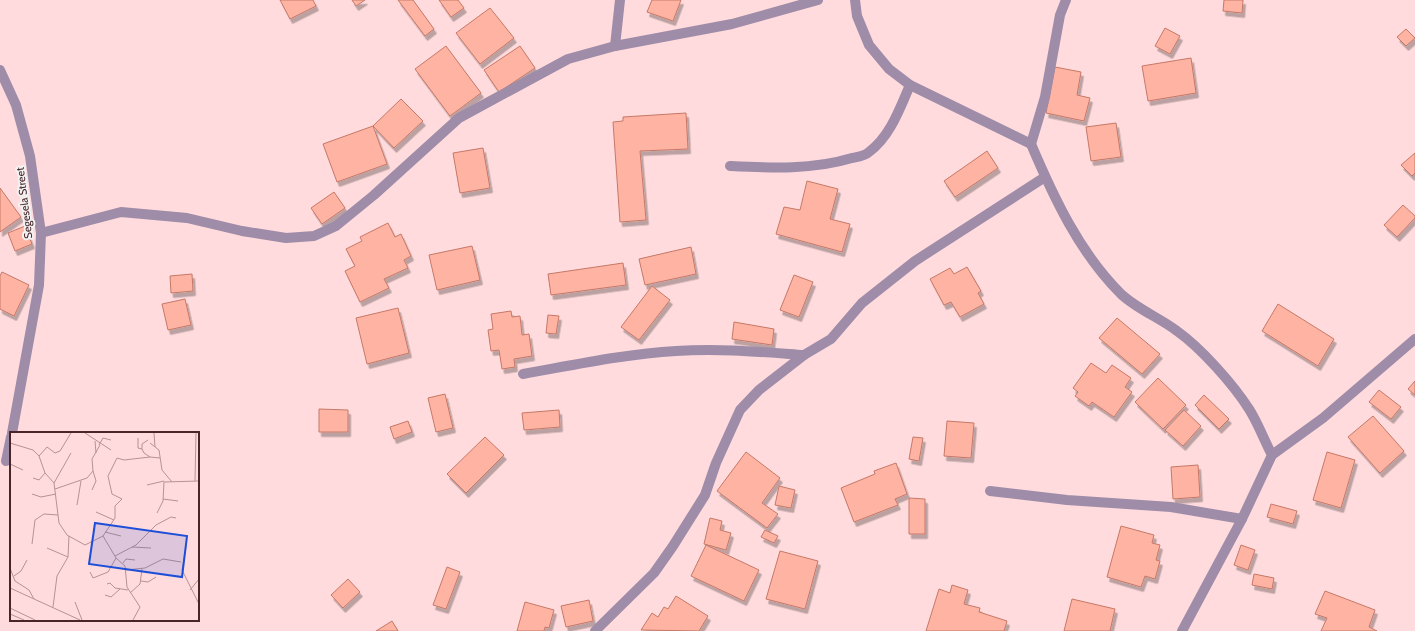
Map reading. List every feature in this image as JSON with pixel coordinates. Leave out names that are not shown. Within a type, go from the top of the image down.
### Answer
[{"type":"street","points":[[615,46],[620,0]]},
{"type":"street","points":[[41,233],[121,212],[187,218],[242,231],[286,238],[314,236],[336,226],[369,200],[459,118],[568,59],[615,46],[732,24],[818,0]]},
{"type":"street","points":[[855,0],[857,16],[869,45],[889,69],[910,85],[1031,144]]},
{"type":"street","points":[[1066,0],[1060,16],[1045,97],[1031,144],[1045,177],[1080,243],[1102,272],[1123,295],[1178,331],[1204,356],[1249,409],[1272,455]]},
{"type":"street","name":"Segesela Street","points":[[0,70],[16,105],[30,156],[41,233],[39,285],[12,432]]},
{"type":"street","points":[[730,166],[788,169],[836,163],[868,153],[882,140],[894,121],[910,85]]},
{"type":"street","points":[[595,631],[654,573],[673,546],[705,494],[716,463],[740,410],[759,390],[804,355],[831,339],[862,304],[915,261],[1045,177]]},
{"type":"street","points":[[1182,631],[1242,519],[1272,455],[1323,418],[1415,338]]},
{"type":"street","points":[[523,374],[614,358],[677,350],[742,351],[804,355]]},
{"type":"street","points":[[6,461],[10,442]]},
{"type":"street","points":[[990,491],[1067,500],[1171,508],[1242,519]]},
{"type":"building","points":[[280,0],[313,0],[316,6],[290,19]]},
{"type":"building","points":[[352,0],[365,0],[356,6]]},
{"type":"building","points":[[398,0],[413,0],[434,29],[425,36]]},
{"type":"building","points":[[439,0],[458,0],[464,8],[451,17]]},
{"type":"building","points":[[652,0],[681,0],[673,21],[647,12]]},
{"type":"building","points":[[1224,0],[1243,0],[1242,13],[1223,11]]},
{"type":"building","points":[[490,8],[514,38],[480,64],[456,33]]},
{"type":"building","points":[[1165,28],[1180,36],[1170,54],[1155,46]]},
{"type":"building","points":[[1406,29],[1415,38],[1406,46],[1397,37]]},
{"type":"building","points":[[446,46],[481,93],[450,116],[415,69]]},
{"type":"building","points":[[520,46],[535,68],[499,92],[484,70]]},
{"type":"building","points":[[1191,58],[1196,93],[1148,101],[1142,66]]},
{"type":"building","points":[[1055,67],[1081,72],[1077,95],[1090,98],[1084,121],[1046,113]]},
{"type":"building","points":[[401,99],[423,121],[394,148],[373,126]]},
{"type":"building","points":[[686,113],[688,149],[640,151],[646,220],[620,222],[613,122],[623,121],[623,117]]},
{"type":"building","points":[[1116,123],[1121,157],[1091,161],[1086,127]]},
{"type":"building","points":[[373,126],[387,164],[337,182],[323,144]]},
{"type":"building","points":[[483,148],[490,188],[460,193],[453,153]]},
{"type":"building","points":[[987,151],[998,168],[955,197],[944,181]]},
{"type":"building","points":[[1415,153],[1415,173],[1412,176],[1401,165]]},
{"type":"building","points":[[807,181],[838,189],[830,219],[850,224],[842,252],[776,234],[784,207],[800,210]]},
{"type":"building","points":[[0,188],[21,217],[0,232]]},
{"type":"building","points":[[334,192],[345,208],[322,224],[311,208]]},
{"type":"building","points":[[1403,205],[1415,216],[1415,218],[1397,237],[1384,225]]},
{"type":"building","points":[[388,223],[395,237],[401,234],[411,256],[404,260],[408,268],[384,279],[389,288],[360,302],[345,271],[355,266],[346,249],[362,241],[360,237]]},
{"type":"building","points":[[25,226],[32,244],[15,251],[8,233]]},
{"type":"building","points":[[472,246],[480,280],[437,290],[429,255]]},
{"type":"building","points":[[691,247],[696,274],[645,285],[639,259]]},
{"type":"building","points":[[623,263],[626,285],[551,295],[548,274]]},
{"type":"building","points":[[967,267],[981,291],[978,293],[984,304],[960,317],[951,302],[944,305],[930,279],[950,268],[954,274]]},
{"type":"building","points":[[2,272],[29,285],[14,316],[0,309],[0,276]]},
{"type":"building","points":[[192,274],[193,291],[171,293],[170,276]]},
{"type":"building","points":[[794,275],[813,282],[799,317],[780,310]]},
{"type":"building","points":[[652,286],[670,300],[639,340],[621,327]]},
{"type":"building","points":[[185,299],[191,325],[168,330],[162,304]]},
{"type":"building","points":[[1278,304],[1334,339],[1318,366],[1262,331]]},
{"type":"building","points":[[398,308],[409,353],[367,364],[356,318]]},
{"type":"building","points":[[511,311],[512,317],[520,316],[522,335],[529,334],[532,356],[514,359],[515,367],[502,369],[499,350],[491,351],[488,330],[493,329],[491,314]]},
{"type":"building","points":[[548,315],[559,316],[556,334],[546,333]]},
{"type":"building","points":[[1117,318],[1160,354],[1142,374],[1099,338]]},
{"type":"building","points":[[734,322],[774,329],[772,345],[732,339]]},
{"type":"building","points":[[1091,363],[1106,373],[1112,365],[1131,378],[1125,387],[1132,392],[1114,417],[1092,402],[1089,406],[1075,396],[1078,392],[1073,388]]},
{"type":"building","points":[[1158,378],[1186,405],[1163,429],[1135,402]]},
{"type":"building","points":[[1415,381],[1415,395],[1408,389]]},
{"type":"building","points":[[1379,390],[1401,407],[1391,419],[1369,402]]},
{"type":"building","points":[[445,394],[453,428],[436,432],[428,398]]},
{"type":"building","points":[[1204,395],[1229,419],[1219,429],[1195,405]]},
{"type":"building","points":[[319,409],[348,410],[348,432],[319,432]]},
{"type":"building","points":[[559,410],[560,427],[524,430],[522,413]]},
{"type":"building","points":[[1184,410],[1201,426],[1183,446],[1165,430]]},
{"type":"building","points":[[1373,416],[1404,451],[1380,473],[1348,437]]},
{"type":"building","points":[[408,421],[412,432],[394,439],[390,427]]},
{"type":"building","points":[[947,421],[974,423],[971,458],[944,456]]},
{"type":"building","points":[[485,437],[504,455],[466,493],[447,474]]},
{"type":"building","points":[[913,437],[923,438],[919,461],[909,459]]},
{"type":"building","points":[[746,452],[780,478],[762,503],[778,514],[767,528],[717,491]]},
{"type":"building","points":[[1327,452],[1355,460],[1341,508],[1313,500]]},
{"type":"building","points":[[896,463],[907,494],[895,499],[898,505],[854,522],[841,488],[875,474],[874,471]]},
{"type":"building","points":[[1198,465],[1200,497],[1173,499],[1171,467]]},
{"type":"building","points":[[779,486],[795,490],[791,508],[775,505]]},
{"type":"building","points":[[909,498],[925,499],[925,534],[909,534]]},
{"type":"building","points":[[1271,504],[1297,511],[1293,524],[1267,517]]},
{"type":"building","points":[[710,518],[722,521],[720,530],[731,533],[726,550],[704,544]]},
{"type":"building","points":[[1121,526],[1154,535],[1152,543],[1160,545],[1156,560],[1160,561],[1155,579],[1145,576],[1141,587],[1107,577]]},
{"type":"building","points":[[765,530],[778,536],[774,543],[761,537]]},
{"type":"building","points":[[706,545],[759,570],[744,601],[691,576]]},
{"type":"building","points":[[1241,545],[1255,550],[1248,570],[1234,565]]},
{"type":"building","points":[[780,551],[818,561],[805,609],[766,599]]},
{"type":"building","points":[[447,567],[460,572],[446,609],[433,605]]},
{"type":"building","points":[[1254,574],[1274,578],[1272,589],[1252,585]]},
{"type":"building","points":[[348,579],[360,592],[343,608],[331,595]]},
{"type":"building","points":[[952,585],[968,590],[964,604],[980,608],[979,612],[1007,621],[1004,631],[926,631],[939,589],[950,593]]},
{"type":"building","points":[[1325,591],[1375,610],[1369,627],[1377,631],[1321,631],[1327,618],[1315,614]]},
{"type":"building","points":[[676,596],[708,616],[699,631],[641,630],[652,613],[658,617],[664,607],[668,609]]},
{"type":"building","points":[[1072,599],[1115,609],[1110,631],[1064,631]]},
{"type":"building","points":[[589,600],[593,621],[566,627],[561,606]]},
{"type":"building","points":[[525,602],[554,610],[549,628],[545,627],[544,631],[517,631]]},
{"type":"building","points":[[392,621],[398,631],[376,631]]}]
